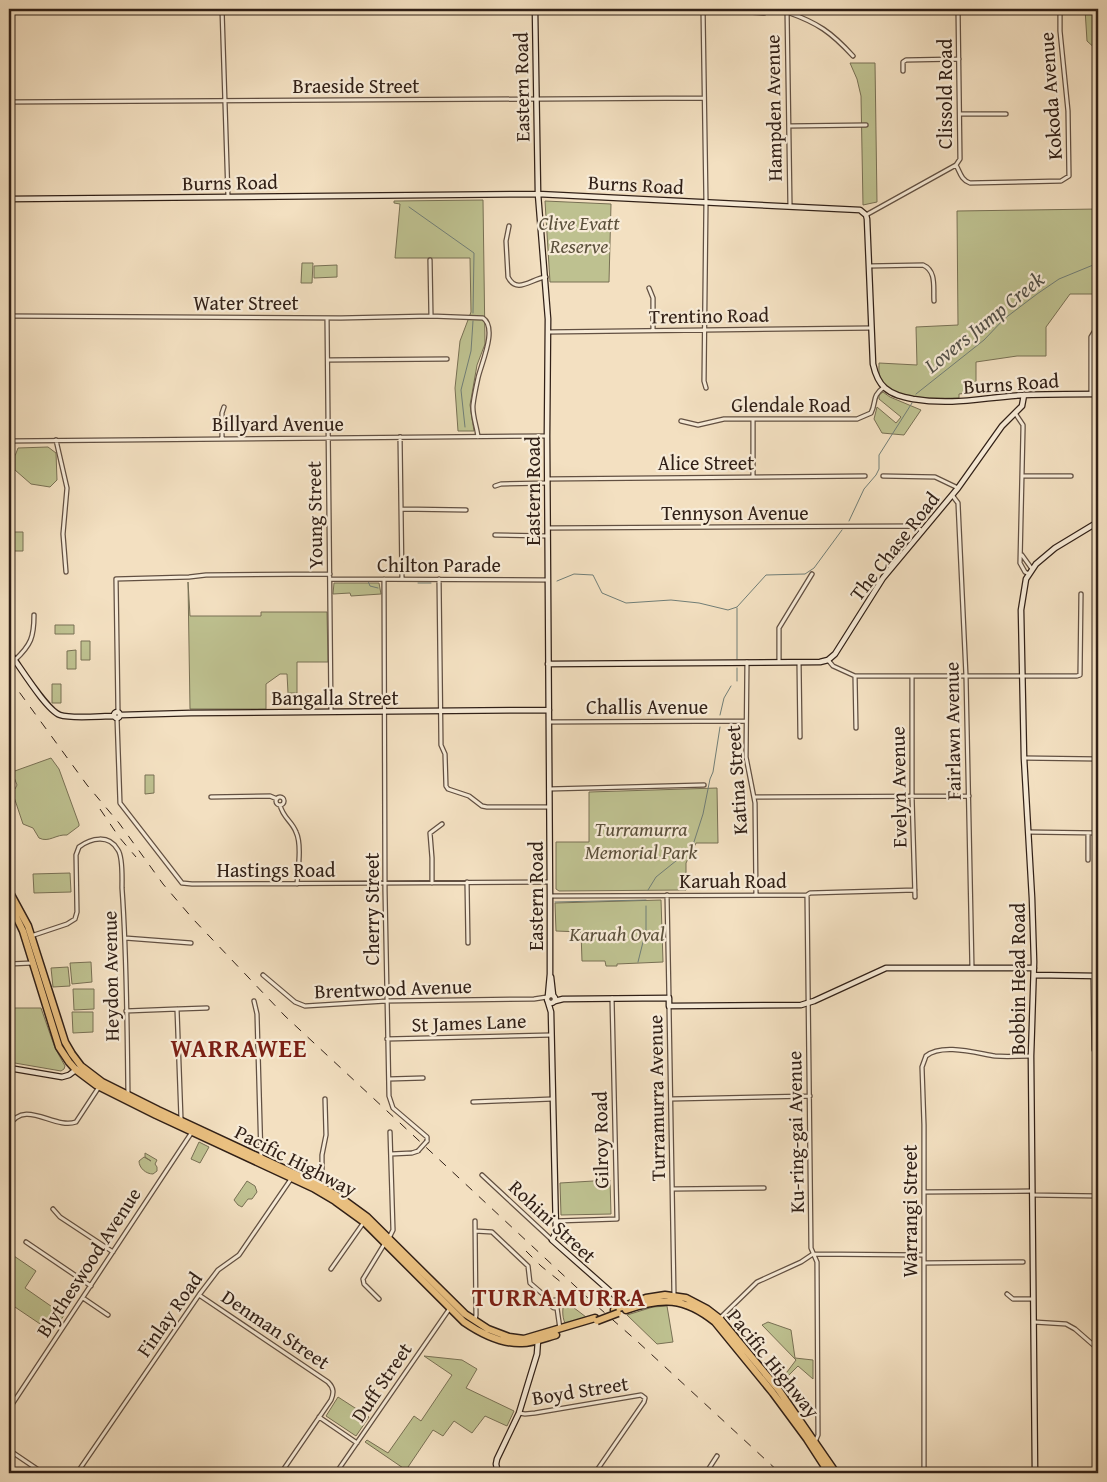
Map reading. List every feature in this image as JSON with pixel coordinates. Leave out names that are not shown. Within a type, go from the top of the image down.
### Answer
[{"type":"highway","name":"Pacific Highway","points":[[9,891],[28,926],[33,963],[59,1047],[69,1062],[102,1082],[180,1123],[192,1132],[336,1201],[388,1240],[472,1324]]},
{"type":"highway","name":"Pacific Highway","points":[[9,902],[28,937],[62,1034],[78,1068],[100,1086],[261,1158],[320,1186],[340,1198],[367,1217],[450,1308],[486,1335],[508,1342],[521,1343],[596,1320],[620,1310],[654,1301],[686,1298],[702,1305],[720,1319],[778,1389],[836,1473]]},
{"type":"highway","name":"Pacific Highway","points":[[674,1298],[695,1308],[715,1322],[774,1392],[829,1473]]},
{"type":"highway","name":"Pacific Highway","points":[[537,1338],[560,1329],[596,1320]]},
{"type":"main road","name":"Eastern Road","points":[[535,9],[538,194],[546,277],[548,332],[550,974],[556,1221],[556,1234],[552,1240]]},
{"type":"main road","name":"Burns Road","points":[[9,199],[538,194],[860,210],[866,215]]},
{"type":"main road","points":[[866,215],[873,364],[877,377],[884,387]]},
{"type":"main road","name":"Burns Road","points":[[884,387],[901,396],[945,402],[1024,395],[1098,394]]},
{"type":"main road","name":"The Chase Road","points":[[828,660],[835,654],[883,578],[958,488],[1002,426],[1022,406],[1024,395]]},
{"type":"main road","points":[[1030,571],[1055,548],[1098,522]]},
{"type":"main road","name":"Bobbin Head Road","points":[[1030,571],[1024,587],[1021,610],[1024,758],[1034,968],[1031,1056],[1035,1473]]},
{"type":"main road","points":[[9,652],[15,660]]},
{"type":"main road","name":"Bangalla Street","points":[[15,660],[55,712],[66,716],[549,710]]},
{"type":"main road","points":[[548,664],[820,662],[828,660]]},
{"type":"main road","points":[[669,1006],[801,1006],[886,968],[1034,968]]},
{"type":"main road","points":[[1034,975],[1096,976]]},
{"type":"main road","name":"Brentwood Avenue","points":[[551,999],[669,998]]},
{"type":"main road","name":"Turramurra Avenue","points":[[669,998],[669,1006]]},
{"type":"main road","points":[[9,1068],[62,1076],[69,1075],[78,1068]]},
{"type":"main road","name":"Rohini Street","points":[[552,1240],[620,1300],[620,1310]]},
{"type":"main road","points":[[498,1473],[497,1459],[519,1413],[537,1354],[537,1338]]},
{"type":"street","points":[[222,9],[228,197]]},
{"type":"street","points":[[706,388],[704,381],[706,202],[703,9],[764,13]]},
{"type":"street","name":"Clissold Road","points":[[866,215],[956,165],[960,155],[958,9]]},
{"type":"street","name":"Kokoda Avenue","points":[[956,165],[960,176],[970,183],[1061,181],[1068,176],[1068,111],[1060,9]]},
{"type":"street","points":[[787,10],[818,24],[853,56]]},
{"type":"street","name":"Hampden Avenue","points":[[787,10],[790,206]]},
{"type":"street","points":[[903,72],[903,62],[906,60],[959,59]]},
{"type":"street","name":"Braeside Street","points":[[9,102],[704,98]]},
{"type":"street","points":[[960,114],[1006,114]]},
{"type":"street","points":[[789,126],[866,125]]},
{"type":"street","points":[[509,226],[506,241],[508,277],[510,281],[516,286],[521,286],[536,279],[546,277]]},
{"type":"street","points":[[430,260],[431,316]]},
{"type":"street","points":[[868,266],[926,266],[933,274],[934,301]]},
{"type":"street","points":[[536,279],[542,281],[546,286]]},
{"type":"street","points":[[649,288],[653,298],[654,330]]},
{"type":"street","name":"Water Street","points":[[9,316],[327,318],[431,316],[483,318],[489,326],[489,338],[488,348],[478,379],[474,404],[478,437]]},
{"type":"street","name":"Young Street","points":[[327,318],[331,712]]},
{"type":"street","name":"Trentino Road","points":[[548,332],[871,328]]},
{"type":"street","points":[[1091,394],[1091,337],[1098,330]]},
{"type":"street","points":[[328,360],[447,359]]},
{"type":"street","name":"Glendale Road","points":[[681,421],[698,425],[721,420],[862,418],[871,414],[874,397],[884,387]]},
{"type":"street","points":[[222,439],[222,413],[224,407]]},
{"type":"street","points":[[1015,413],[1023,429],[1022,555],[1020,558],[1022,569],[1030,571]]},
{"type":"street","points":[[753,419],[753,477]]},
{"type":"street","name":"Billyard Avenue","points":[[9,441],[547,436]]},
{"type":"street","points":[[400,437],[402,579]]},
{"type":"street","points":[[56,440],[67,488],[63,534],[66,572]]},
{"type":"street","name":"Alice Street","points":[[495,486],[547,481],[865,476]]},
{"type":"street","points":[[883,476],[935,477],[958,488]]},
{"type":"street","points":[[1023,476],[1071,476]]},
{"type":"street","name":"Fairlawn Avenue","points":[[952,495],[958,503],[966,676],[972,968]]},
{"type":"street","points":[[401,509],[466,510]]},
{"type":"street","name":"Tennyson Avenue","points":[[548,528],[912,526],[918,527],[922,531]]},
{"type":"street","points":[[495,535],[548,536]]},
{"type":"street","points":[[1022,555],[1030,571]]},
{"type":"street","points":[[779,662],[779,628],[812,574]]},
{"type":"street","name":"Chilton Parade","points":[[117,715],[116,579],[206,575],[548,580]]},
{"type":"street","name":"Cherry Street","points":[[384,579],[386,1001],[389,1079],[391,1104],[427,1138],[427,1141],[418,1151],[391,1154]]},
{"type":"street","points":[[439,579],[441,744],[445,754],[446,786],[448,789],[469,796],[482,806],[550,807]]},
{"type":"street","points":[[828,660],[833,666],[855,676],[1073,677],[1080,674],[1081,594]]},
{"type":"street","points":[[15,660],[26,649],[31,640],[34,629],[34,615]]},
{"type":"street","name":"Katina Street","points":[[747,662],[746,758],[754,797],[756,895]]},
{"type":"street","points":[[799,662],[800,737]]},
{"type":"street","points":[[855,676],[856,728]]},
{"type":"street","name":"Evelyn Avenue","points":[[912,676],[912,796],[915,897]]},
{"type":"street","name":"Hastings Road","points":[[117,715],[120,803],[182,883],[386,884],[550,882]]},
{"type":"street","name":"Challis Avenue","points":[[549,722],[746,721]]},
{"type":"street","points":[[1024,758],[1098,759]]},
{"type":"street","points":[[549,790],[704,785]]},
{"type":"street","points":[[212,797],[270,796],[277,799],[285,797],[280,805]]},
{"type":"street","points":[[754,797],[969,796]]},
{"type":"street","points":[[277,799],[276,803],[280,805],[284,816],[298,834],[298,884]]},
{"type":"street","points":[[432,883],[430,834],[432,830],[442,824]]},
{"type":"street","points":[[1028,832],[1098,833]]},
{"type":"street","points":[[1088,833],[1088,860]]},
{"type":"street","name":"Heydon Avenue","points":[[28,937],[67,924],[75,919],[77,912],[76,855],[79,847],[103,838],[112,843],[119,850],[120,855],[125,938],[128,1096]]},
{"type":"street","points":[[467,882],[468,943]]},
{"type":"street","name":"Karuah Road","points":[[550,896],[807,895],[810,893],[915,890]]},
{"type":"street","name":"Turramurra Avenue","points":[[667,895],[669,998]]},
{"type":"street","name":"Ku-ring-gai Avenue","points":[[807,895],[811,1248],[817,1262],[818,1435],[814,1442]]},
{"type":"street","points":[[125,938],[191,943]]},
{"type":"street","points":[[9,964],[33,963]]},
{"type":"street","name":"Brentwood Avenue","points":[[263,975],[295,1002],[304,1006],[386,1001],[551,999]]},
{"type":"street","points":[[1096,976],[1094,1050],[1098,1054]]},
{"type":"street","name":"Gilroy Road","points":[[556,1221],[617,1219],[612,998]]},
{"type":"street","points":[[254,1001],[257,1014],[261,1158]]},
{"type":"street","name":"Turramurra Avenue","points":[[669,1006],[674,1298]]},
{"type":"street","points":[[126,1011],[207,1008]]},
{"type":"street","points":[[177,1009],[180,1123]]},
{"type":"street","name":"St James Lane","points":[[388,1039],[551,1035]]},
{"type":"street","name":"Warrangi Street","points":[[924,1473],[922,1067],[926,1056],[936,1051],[969,1051],[997,1056],[1031,1056]]},
{"type":"street","points":[[389,1079],[423,1078]]},
{"type":"street","points":[[9,1126],[17,1116],[24,1114],[63,1123],[71,1124],[76,1122],[100,1086]]},
{"type":"street","points":[[671,1099],[810,1096]]},
{"type":"street","points":[[320,1186],[322,1183],[322,1155],[326,1135],[325,1099]]},
{"type":"street","points":[[473,1102],[552,1099]]},
{"type":"street","name":"Blytheswood Avenue","points":[[9,1409],[192,1132]]},
{"type":"street","points":[[379,1299],[364,1284],[363,1279],[393,1230],[390,1132]]},
{"type":"street","name":"Rohini Street","points":[[482,1175],[552,1240]]},
{"type":"street","name":"Finlay Road","points":[[77,1473],[199,1296],[218,1270],[239,1255],[291,1178]]},
{"type":"street","points":[[673,1189],[764,1188]]},
{"type":"street","points":[[924,1192],[1098,1196]]},
{"type":"street","points":[[53,1209],[60,1217],[113,1252]]},
{"type":"street","points":[[472,1324],[476,1315],[475,1221]]},
{"type":"street","points":[[331,1269],[364,1222]]},
{"type":"street","points":[[475,1231],[490,1231],[528,1266],[530,1283],[552,1302],[552,1307],[557,1308],[560,1329]]},
{"type":"street","points":[[26,1242],[90,1286]]},
{"type":"street","points":[[720,1319],[756,1282],[801,1262],[813,1254],[923,1255]]},
{"type":"street","points":[[924,1263],[1023,1262]]},
{"type":"street","points":[[1007,1294],[1013,1299],[1033,1299]]},
{"type":"street","name":"Denman Street","points":[[199,1296],[328,1382],[333,1390],[331,1400],[319,1417]]},
{"type":"street","points":[[83,1298],[108,1314]]},
{"type":"street","name":"Duff Street","points":[[336,1473],[450,1308]]},
{"type":"street","points":[[1034,1322],[1066,1324],[1075,1329],[1098,1349]]},
{"type":"street","name":"Boyd Street","points":[[519,1413],[534,1413],[642,1395],[644,1402],[595,1473]]},
{"type":"street","points":[[281,1473],[319,1417],[357,1443]]},
{"type":"street","points":[[809,1434],[818,1429]]},
{"type":"street","points":[[9,1450],[43,1473]]},
{"type":"street","points":[[706,1473],[717,1456]]},
{"type":"green space","points":[[1085,9],[1098,9],[1098,51],[1087,41]]},
{"type":"green space","points":[[850,63],[875,63],[877,202],[863,205],[861,96],[857,79]]},
{"type":"green space","points":[[483,200],[485,344],[477,365],[470,405],[474,431],[458,431],[455,388],[460,341],[471,312],[470,258],[395,258],[400,204],[394,203],[394,201]]},
{"type":"green space","name":"Clive Evatt Reserve","points":[[545,201],[611,204],[609,282],[550,282]]},
{"type":"green space","points":[[1098,209],[1098,294],[1070,294],[1046,327],[1046,356],[1017,356],[976,362],[976,392],[959,394],[959,398],[929,398],[896,393],[882,382],[879,375],[879,363],[917,365],[916,327],[958,325],[957,211]]},
{"type":"green space","points":[[302,263],[313,263],[312,283],[301,283]]},
{"type":"green space","points":[[337,265],[337,277],[314,278],[314,266]]},
{"type":"green space","points":[[883,392],[890,397],[921,410],[904,435],[882,433],[874,419],[877,407],[896,423],[901,417],[879,399],[879,395]]},
{"type":"green space","points":[[48,447],[56,453],[57,480],[50,487],[31,484],[15,470],[15,456],[18,448]]},
{"type":"green space","points":[[14,532],[23,532],[23,551],[14,551]]},
{"type":"green space","points":[[188,582],[190,616],[261,616],[261,612],[327,612],[328,662],[297,662],[297,693],[288,693],[287,674],[280,674],[266,684],[266,709],[190,709]]},
{"type":"green space","points":[[334,583],[379,583],[381,594],[351,596],[350,593],[333,594]]},
{"type":"green space","points":[[55,625],[74,625],[74,634],[55,634]]},
{"type":"green space","points":[[81,641],[90,641],[90,660],[81,660]]},
{"type":"green space","points":[[76,650],[76,669],[67,669],[67,651]]},
{"type":"green space","points":[[52,684],[61,684],[61,703],[52,703]]},
{"type":"green space","points":[[51,758],[59,769],[79,826],[67,835],[43,839],[39,838],[33,828],[23,824],[12,791],[17,785],[12,772]]},
{"type":"green space","points":[[145,775],[154,775],[154,793],[145,794]]},
{"type":"green space","name":"Turramurra Memorial Park","points":[[717,788],[718,843],[696,843],[686,863],[686,890],[559,891],[556,889],[556,842],[589,842],[589,792]]},
{"type":"green space","points":[[70,873],[71,892],[34,893],[33,874]]},
{"type":"green space","name":"Karuah Oval","points":[[661,900],[663,962],[606,966],[605,961],[582,961],[581,932],[556,931],[555,903]]},
{"type":"green space","points":[[91,962],[92,982],[72,984],[70,963]]},
{"type":"green space","points":[[68,967],[70,986],[53,987],[51,968]]},
{"type":"green space","points":[[73,989],[94,989],[94,1009],[74,1010]]},
{"type":"green space","points":[[9,1008],[41,1008],[55,1048],[65,1066],[64,1069],[61,1071],[9,1062]]},
{"type":"green space","points":[[72,1012],[93,1012],[93,1032],[73,1033]]},
{"type":"green space","points":[[199,1142],[209,1147],[200,1163],[191,1159]]},
{"type":"green space","points":[[145,1153],[157,1160],[155,1164],[157,1171],[153,1174],[145,1172],[140,1166],[139,1161],[144,1157],[151,1161],[145,1157]]},
{"type":"green space","points":[[610,1180],[611,1214],[561,1215],[560,1183]]},
{"type":"green space","points":[[247,1181],[255,1186],[257,1192],[242,1207],[234,1200]]},
{"type":"green space","points":[[14,1256],[36,1271],[25,1288],[65,1314],[52,1332],[9,1303],[9,1294],[12,1289],[9,1286],[9,1260]]},
{"type":"green space","points":[[565,1301],[586,1317],[565,1323],[563,1306]]},
{"type":"green space","points":[[667,1306],[673,1342],[657,1344],[627,1315],[653,1307]]},
{"type":"green space","points":[[768,1322],[791,1330],[795,1358],[813,1360],[813,1379],[798,1366],[783,1381],[784,1385],[793,1392],[789,1396],[777,1380],[787,1372],[796,1360],[762,1325]]},
{"type":"green space","points":[[424,1356],[462,1360],[477,1369],[466,1388],[514,1411],[507,1426],[485,1416],[472,1433],[454,1421],[443,1436],[433,1430],[406,1470],[365,1442],[367,1440],[388,1453],[414,1416],[421,1421],[452,1375]]},
{"type":"green space","points":[[338,1397],[369,1417],[356,1436],[326,1416]]},
{"type":"waterway","points":[[409,207],[474,253],[473,313]]},
{"type":"waterway","name":"Lovers Jump Creek","points":[[916,394],[984,340],[1004,319],[1037,294],[1059,279],[1098,263]]},
{"type":"waterway","points":[[465,427],[461,390],[471,351],[473,321]]},
{"type":"waterway","name":"Lovers Jump Creek","points":[[849,521],[864,489],[879,469],[879,455],[912,403]]},
{"type":"waterway","points":[[557,581],[574,574],[593,575],[602,593],[626,603],[671,600],[699,603],[728,610],[737,607],[766,575],[805,574],[814,568],[842,530]]},
{"type":"waterway","points":[[368,581],[370,586],[378,588]]},
{"type":"waterway","points":[[418,583],[431,583]]},
{"type":"waterway","points":[[737,608],[737,659]]},
{"type":"waterway","points":[[737,668],[737,681]]},
{"type":"waterway","points":[[720,715],[724,698],[731,686]]},
{"type":"waterway","points":[[648,890],[656,877],[692,848],[703,814],[713,772],[720,727]]},
{"type":"waterway","points":[[555,902],[646,900]]},
{"type":"waterway","points":[[638,962],[646,930],[646,906]]},
{"type":"railway","points":[[9,678],[87,785],[119,823],[163,884],[193,919],[285,1016],[589,1299],[780,1473]]},
{"type":"railway","points":[[100,809],[119,837],[136,857]]},
{"type":"railway","points":[[526,1251],[562,1283]]},
{"type":"district","name":"WARRAWEE","points":[[239,1048]]},
{"type":"district","name":"TURRAMURRA","points":[[559,1297]]}]
